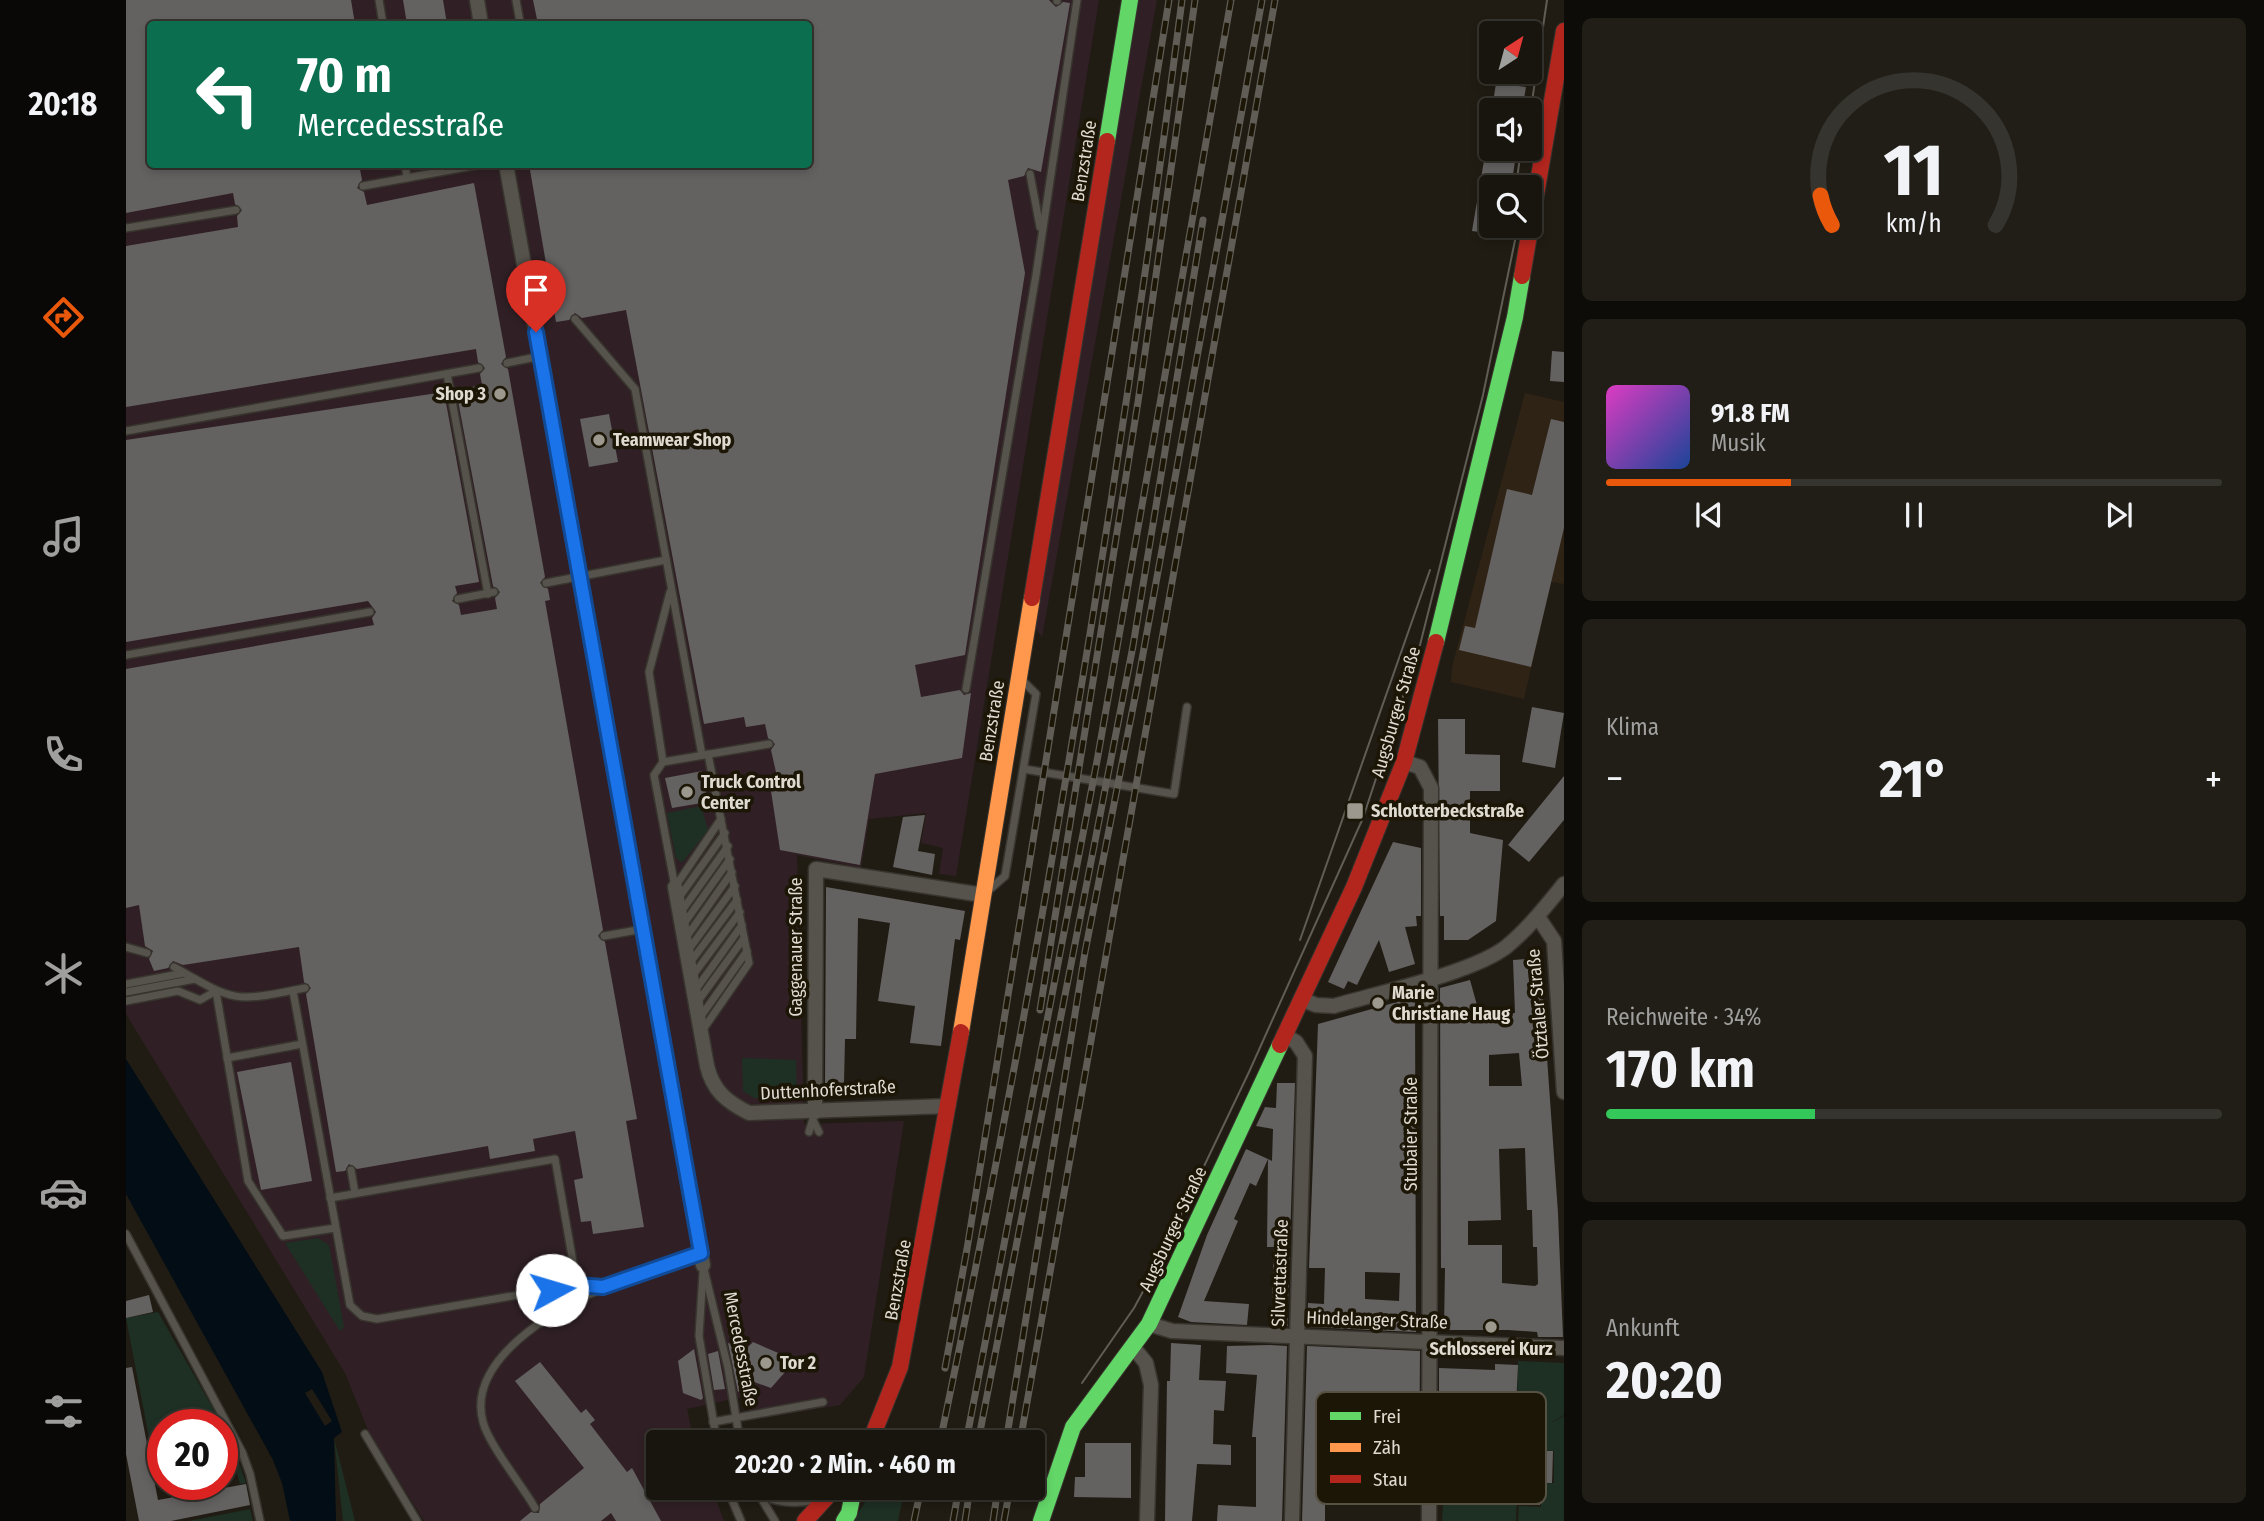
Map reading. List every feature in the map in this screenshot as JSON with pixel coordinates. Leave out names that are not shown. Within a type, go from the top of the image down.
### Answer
[{"type":"main road","name":"Benzstraße","points":[[875,1430],[900,1367],[948,1106],[1130,0]]},
{"type":"main road","name":"Augsburger Straße","points":[[1538,175],[1564,31]]},
{"type":"main road","name":"Augsburger Straße","points":[[1041,1521],[1073,1427],[1093,1396],[1149,1324],[1376,837],[1404,762],[1434,652],[1515,317],[1527,238]]},
{"type":"main road","points":[[805,1521],[823,1500]]},
{"type":"main road","points":[[844,1521],[852,1500]]},
{"type":"street","points":[[477,0],[480,21]]},
{"type":"street","name":"Mercedesstraße","points":[[507,168],[702,1259]]},
{"type":"street","name":"Stubaier Straße","points":[[1404,762],[1420,767],[1431,788],[1431,1392]]},
{"type":"street","name":"Gaggenauer Straße","points":[[814,1117],[816,869],[983,895]]},
{"type":"street","points":[[1301,999],[1316,1005],[1334,1006],[1473,964],[1504,948],[1538,916],[1564,884]]},
{"type":"street","name":"Ötztaler Straße","points":[[1538,916],[1554,942],[1564,1092]]},
{"type":"street","name":"Duttenhoferstraße","points":[[688,959],[711,1081],[731,1104],[749,1113],[814,1117],[948,1106]]},
{"type":"street","name":"Silvrettastraße","points":[[1284,1035],[1296,1042],[1305,1056],[1292,1521]]},
{"type":"street","name":"Hindelanger Straße","points":[[1149,1324],[1172,1331],[1432,1340],[1564,1348]]},
{"type":"street","points":[[1133,1347],[1146,1363],[1151,1385],[1147,1521]]},
{"type":"lane","points":[[379,0],[382,21]]},
{"type":"lane","points":[[516,0],[520,21]]},
{"type":"lane","points":[[966,689],[1042,234],[1077,0]]},
{"type":"lane","points":[[406,168],[407,178]]},
{"type":"lane","points":[[363,186],[461,168]]},
{"type":"lane","points":[[1030,174],[1042,234]]},
{"type":"lane","points":[[126,228],[236,210]]},
{"type":"lane","points":[[575,319],[635,389],[671,588],[705,755],[712,774],[728,846],[749,963],[688,959]]},
{"type":"lane","points":[[507,363],[541,356]]},
{"type":"lane","points":[[126,430],[480,368]]},
{"type":"lane","points":[[447,374],[491,593],[458,599]]},
{"type":"lane","points":[[547,583],[666,560]]},
{"type":"lane","points":[[671,588],[649,672],[663,762],[654,775],[688,959]]},
{"type":"lane","points":[[126,655],[370,612]]},
{"type":"lane","points":[[983,895],[1005,876],[1024,769],[1036,694],[1019,677]]},
{"type":"lane","points":[[1024,769],[1174,794],[1187,707]]},
{"type":"lane","points":[[663,762],[769,744]]},
{"type":"lane","points":[[688,959],[721,819]]},
{"type":"lane","points":[[688,959],[725,832]]},
{"type":"lane","points":[[688,959],[728,846]]},
{"type":"lane","points":[[688,959],[730,859]]},
{"type":"lane","points":[[688,959],[732,872]]},
{"type":"lane","points":[[688,959],[735,886]]},
{"type":"lane","points":[[688,959],[737,900]]},
{"type":"lane","points":[[688,959],[740,912]]},
{"type":"lane","points":[[688,959],[742,925]]},
{"type":"lane","points":[[604,936],[643,929]]},
{"type":"lane","points":[[688,959],[744,938]]},
{"type":"lane","points":[[126,947],[147,953]]},
{"type":"lane","points":[[688,959],[747,951]]},
{"type":"lane","points":[[174,967],[216,991],[239,999],[305,988]]},
{"type":"lane","points":[[126,984],[185,973]]},
{"type":"lane","points":[[126,992],[196,979]]},
{"type":"lane","points":[[126,1000],[174,991],[200,1000],[216,991]]},
{"type":"lane","points":[[216,991],[248,1181],[283,1236],[335,1228]]},
{"type":"lane","points":[[293,991],[350,1305],[362,1316],[377,1319],[577,1285],[603,1287]]},
{"type":"lane","points":[[227,1058],[302,1044]]},
{"type":"lane","points":[[814,1117],[819,1132]]},
{"type":"lane","points":[[809,1132],[814,1117]]},
{"type":"lane","points":[[330,1198],[555,1159],[577,1285]]},
{"type":"lane","points":[[351,1170],[355,1193]]},
{"type":"lane","points":[[126,1234],[242,1452],[250,1474],[260,1521]]},
{"type":"lane","points":[[535,1508],[483,1423],[483,1383],[496,1364],[526,1335],[561,1309],[603,1287],[702,1259]]},
{"type":"lane","name":"Mercedesstraße","points":[[702,1259],[728,1368],[738,1430]]},
{"type":"lane","name":"Mercedesstraße","points":[[702,1259],[699,1336],[715,1430]]},
{"type":"lane","points":[[713,1422],[823,1402]]},
{"type":"lane","points":[[365,1434],[417,1521]]},
{"type":"lane","points":[[732,1500],[741,1521]]},
{"type":"lane","points":[[762,1500],[775,1521]]},
{"type":"lane","points":[[778,1500],[803,1503],[810,1500]]},
{"type":"shaded area","points":[[126,0],[1099,0],[956,876],[939,874],[943,848],[921,843],[926,813],[869,819],[861,868],[797,855],[804,1124],[904,1121],[864,1377],[840,1405],[751,1420],[746,1396],[687,1409],[691,1430],[646,1430],[646,1500],[716,1500],[724,1521],[424,1521],[370,1435],[345,1373],[126,1014]]},
{"type":"shaded area","points":[[1135,0],[1157,0],[1042,637],[1033,625]]},
{"type":"shaded area","points":[[1525,393],[1564,402],[1564,584],[1551,582],[1524,699],[1451,682],[1452,667]]},
{"type":"shaded area","points":[[126,1059],[322,1372],[342,1432],[334,1438],[336,1521],[290,1521],[282,1483],[273,1460],[126,1194]]},
{"type":"green space","points":[[701,806],[708,830],[682,863],[676,858],[667,813]]},
{"type":"green space","points":[[742,1058],[796,1060],[797,1099],[754,1098],[743,1091]]},
{"type":"green space","points":[[318,1238],[329,1245],[344,1327],[340,1331],[285,1243]]},
{"type":"green space","points":[[158,1312],[213,1409],[147,1409],[147,1427],[126,1318]]},
{"type":"green space","points":[[1518,1361],[1564,1363],[1564,1415],[1549,1424],[1564,1416],[1564,1521],[1518,1521],[1519,1506],[1541,1507],[1541,1504],[1546,1504],[1546,1484],[1554,1483],[1554,1451],[1546,1450],[1546,1392],[1517,1392]]},
{"type":"green space","points":[[334,1438],[355,1521],[343,1521]]},
{"type":"green space","points":[[238,1460],[246,1483],[240,1484],[238,1477]]},
{"type":"green space","points":[[866,1500],[902,1500],[898,1521],[853,1521]]},
{"type":"green space","points":[[1443,1504],[1517,1504],[1516,1521],[1442,1521]]},
{"type":"green space","points":[[250,1509],[253,1521],[189,1521]]},
{"type":"pier","points":[[312,1389],[332,1421],[325,1426],[305,1393]]},
{"type":"building","points":[[126,0],[351,0],[354,21],[147,21],[147,168],[360,168],[362,180],[357,188],[364,192],[367,205],[474,183],[506,357],[501,364],[508,369],[545,577],[540,583],[548,589],[550,600],[545,601],[603,930],[598,936],[605,942],[637,1119],[626,1121],[644,1227],[593,1234],[591,1221],[581,1222],[574,1180],[583,1178],[575,1131],[533,1139],[535,1151],[490,1159],[488,1146],[357,1169],[349,1164],[345,1171],[336,1172],[306,994],[311,988],[304,982],[299,947],[183,965],[173,961],[168,968],[154,971],[149,959],[153,951],[145,946],[139,905],[126,908],[126,669],[374,625],[372,618],[376,612],[368,601],[126,642],[126,440],[444,392],[479,582],[455,586],[457,593],[452,601],[459,605],[461,615],[497,609],[495,598],[500,592],[493,586],[456,390],[482,385],[480,374],[485,368],[478,362],[476,349],[126,407],[126,246],[238,227],[237,216],[242,210],[235,204],[233,193],[126,213]]},
{"type":"building","points":[[403,0],[443,0],[446,21],[406,21]]},
{"type":"building","points":[[533,0],[1049,0],[1056,7],[1063,2],[1070,3],[1041,172],[1028,168],[1024,176],[1008,180],[1025,273],[965,655],[915,665],[921,697],[960,690],[964,695],[971,693],[962,758],[875,774],[860,865],[780,850],[771,791],[780,790],[771,750],[775,744],[768,738],[765,724],[746,727],[744,717],[704,724],[626,310],[582,318],[575,313],[569,320],[556,322],[530,168],[812,168],[812,21],[537,21]]},
{"type":"building","points":[[1496,84],[1526,87],[1524,98],[1494,98]]},
{"type":"building","points":[[1484,161],[1515,161],[1513,175],[1482,175]]},
{"type":"building","points":[[1479,190],[1479,232],[1472,231]]},
{"type":"building","points":[[1552,351],[1564,352],[1564,382],[1550,381]]},
{"type":"building","name":"Teamwear Shop","points":[[609,414],[618,462],[589,467],[580,419]]},
{"type":"building","points":[[1551,419],[1564,422],[1564,528],[1531,667],[1459,650],[1465,626],[1475,628],[1507,489],[1532,495]]},
{"type":"building","points":[[1532,707],[1564,713],[1555,768],[1522,762]]},
{"type":"building","points":[[1438,719],[1465,719],[1465,754],[1500,755],[1500,791],[1470,791],[1470,833],[1503,840],[1496,921],[1468,940],[1444,940],[1444,916],[1440,916]]},
{"type":"building","name":"Truck Control Center","points":[[702,771],[708,802],[672,808],[665,778]]},
{"type":"building","points":[[1564,776],[1564,820],[1529,862],[1508,845]]},
{"type":"building","points":[[925,815],[918,851],[935,854],[932,875],[893,867],[903,817]]},
{"type":"building","points":[[1393,842],[1421,848],[1421,916],[1416,916],[1417,926],[1405,927],[1415,964],[1389,972],[1379,940],[1357,985],[1348,981],[1344,989],[1328,982]]},
{"type":"building","points":[[826,887],[965,911],[960,940],[955,939],[941,1046],[910,1043],[915,1006],[878,1001],[890,923],[858,918],[856,1039],[845,1039],[844,1083],[825,1083]]},
{"type":"building","points":[[1540,958],[1558,1213],[1563,1337],[1538,1337],[1537,1332],[1508,1330],[1444,1330],[1445,1268],[1441,1268],[1440,988],[1470,980],[1480,1016],[1515,1013],[1513,960]],"holes":[[[1519,1053],[1522,1086],[1489,1086],[1489,1055]],[[1525,1148],[1527,1210],[1532,1210],[1533,1247],[1537,1247],[1538,1284],[1535,1286],[1502,1283],[1502,1245],[1468,1245],[1468,1221],[1501,1220],[1499,1149]]]},
{"type":"building","points":[[1415,997],[1416,1332],[1307,1327],[1308,1303],[1324,1304],[1325,1268],[1309,1268],[1318,1024]],"holes":[[[1365,1272],[1400,1273],[1399,1301],[1365,1299]]]},
{"type":"building","points":[[291,1062],[312,1181],[261,1190],[237,1072]]},
{"type":"building","points":[[1277,1083],[1295,1083],[1288,1305],[1272,1298],[1274,1247],[1267,1247],[1268,1159],[1272,1161],[1273,1129],[1256,1126],[1265,1107],[1276,1108]]},
{"type":"building","points":[[1246,1149],[1268,1159],[1256,1186],[1250,1183],[1234,1219],[1238,1221],[1204,1301],[1249,1304],[1247,1325],[1191,1322],[1178,1317],[1207,1235]]},
{"type":"building","points":[[149,1295],[153,1312],[126,1318],[126,1301]]},
{"type":"building","points":[[1272,1306],[1288,1307],[1288,1326],[1271,1326]]},
{"type":"building","name":"Tor 2","points":[[753,1342],[783,1355],[786,1371],[771,1388],[751,1381],[738,1392],[728,1343],[746,1349]]},
{"type":"building","points":[[1171,1343],[1201,1345],[1199,1380],[1226,1381],[1224,1411],[1214,1410],[1213,1444],[1231,1445],[1231,1465],[1197,1464],[1192,1521],[1165,1521],[1167,1381],[1170,1381]]},
{"type":"building","points":[[1227,1346],[1287,1346],[1282,1521],[1217,1521],[1218,1505],[1256,1507],[1256,1437],[1252,1437],[1257,1375],[1226,1373]]},
{"type":"building","points":[[1307,1346],[1420,1351],[1420,1392],[1316,1392],[1316,1504],[1325,1504],[1325,1521],[1302,1521]]},
{"type":"building","points":[[694,1349],[703,1398],[701,1400],[683,1393],[678,1361]]},
{"type":"building","points":[[718,1351],[725,1389],[714,1390],[708,1354]]},
{"type":"building","points":[[540,1362],[581,1413],[586,1409],[595,1420],[590,1424],[627,1472],[632,1468],[646,1494],[646,1500],[650,1500],[661,1521],[616,1521],[611,1513],[601,1521],[520,1521],[531,1512],[539,1513],[540,1504],[584,1468],[515,1381]]},
{"type":"building","points":[[1495,1364],[1518,1365],[1517,1392],[1439,1391],[1439,1368],[1495,1370]]},
{"type":"building","points":[[132,1367],[147,1444],[147,1500],[238,1500],[238,1485],[246,1484],[250,1505],[171,1521],[139,1521],[126,1454],[126,1368]]},
{"type":"building","points":[[1085,1443],[1131,1443],[1131,1498],[1074,1497],[1075,1477],[1085,1477]]},
{"type":"building","points":[[1546,1451],[1553,1451],[1552,1483],[1546,1483]]},
{"type":"tram line","points":[[1533,98],[1547,0]]},
{"type":"tram line","points":[[1518,175],[1519,161]]},
{"type":"tram line","points":[[1082,1383],[1134,1308],[1153,1273],[1249,1072],[1363,818],[1420,645],[1483,395],[1516,238]]},
{"type":"tram line","points":[[1300,940],[1430,570]]},
{"type":"railway","points":[[945,1368],[967,1249],[1169,0]]},
{"type":"railway","points":[[942,1430],[1011,1083],[1075,723],[1132,362],[1182,0]]},
{"type":"railway","points":[[1040,1010],[1138,402],[1195,0]]},
{"type":"railway","points":[[968,1430],[1097,761],[1231,0]]},
{"type":"railway","points":[[1008,1430],[1085,952],[1137,687],[1262,0]]},
{"type":"railway","points":[[1022,1430],[1275,0]]},
{"type":"railway","points":[[980,1430],[1133,646],[1203,220]]},
{"type":"railway","points":[[914,1521],[918,1500]]},
{"type":"railway","points":[[953,1521],[957,1500]]},
{"type":"railway","points":[[965,1521],[968,1500]]},
{"type":"railway","points":[[993,1521],[996,1500]]},
{"type":"railway","points":[[1004,1521],[1008,1500]]},
{"type":"traffic: fast","points":[[1107,141],[1130,0]]},
{"type":"traffic: fast","points":[[1436,642],[1515,317],[1522,276]]},
{"type":"traffic: fast","points":[[1041,1521],[1073,1427],[1149,1324],[1280,1045]]},
{"type":"traffic: fast","points":[[844,1521],[852,1500]]},
{"type":"traffic: slow","points":[[961,1032],[1032,598]]},
{"type":"traffic: jam","points":[[1522,276],[1564,31]]},
{"type":"traffic: jam","points":[[1032,598],[1107,141]]},
{"type":"traffic: jam","points":[[1280,1045],[1354,887],[1404,762],[1436,642]]},
{"type":"traffic: jam","points":[[875,1430],[900,1367],[961,1032]]},
{"type":"traffic: jam","points":[[805,1521],[824,1500]]},
{"type":"place","name":"Shop 3","points":[[500,394]]},
{"type":"place","name":"Teamwear Shop","points":[[599,440]]},
{"type":"place","name":"Truck Control Center","points":[[687,792]]},
{"type":"place","name":"Schlotterbeckstraße","points":[[1355,811]]},
{"type":"place","name":"Marie Christiane Haug","points":[[1378,1003]]},
{"type":"place","name":"Schlosserei Kurz","points":[[1491,1327]]},
{"type":"place","name":"Tor 2","points":[[766,1363]]},
{"type":"route","points":[[536,332],[701,1253],[603,1287],[577,1285],[552,1290]]}]
